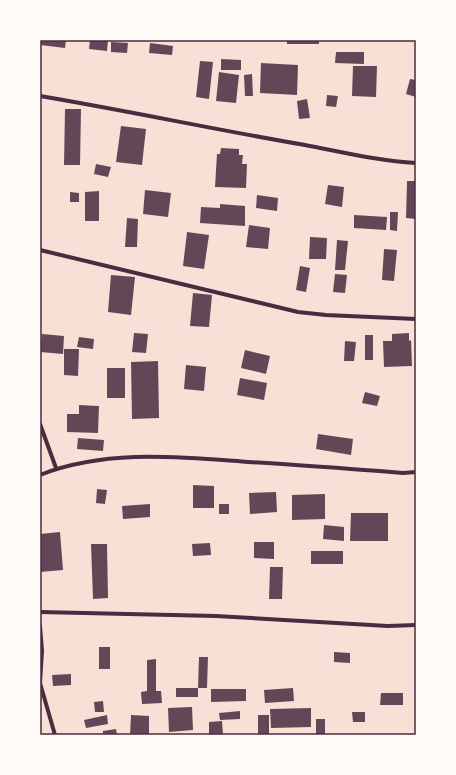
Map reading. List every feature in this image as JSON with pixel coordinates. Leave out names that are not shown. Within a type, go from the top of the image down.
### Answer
[{"type":"street","points":[[40,96],[141,113],[242,135],[380,160],[416,163]]},
{"type":"street","points":[[40,250],[298,312],[326,315],[416,319]]},
{"type":"street","points":[[40,424],[56,468]]},
{"type":"street","points":[[40,475],[56,468],[113,457],[181,457],[403,473],[416,472]]},
{"type":"street","points":[[40,612],[216,616],[388,626],[416,626]]},
{"type":"street","points":[[40,626],[42,650],[40,683],[55,735]]},
{"type":"building","points":[[40,40],[66,40],[65,48],[40,45]]},
{"type":"building","points":[[90,40],[108,40],[107,51],[89,49]]},
{"type":"building","points":[[287,40],[319,40],[319,44],[287,44]]},
{"type":"building","points":[[111,42],[128,43],[127,53],[111,52]]},
{"type":"building","points":[[150,43],[173,46],[172,55],[149,53]]},
{"type":"building","points":[[336,52],[364,52],[364,64],[335,63]]},
{"type":"building","points":[[221,59],[241,60],[241,70],[221,70]]},
{"type":"building","points":[[200,61],[213,62],[209,99],[196,97]]},
{"type":"building","points":[[261,63],[298,65],[297,95],[260,93]]},
{"type":"building","points":[[353,66],[377,66],[376,97],[352,96]]},
{"type":"building","points":[[219,72],[239,75],[236,103],[216,101]]},
{"type":"building","points":[[252,74],[253,96],[245,96],[244,75]]},
{"type":"building","points":[[410,79],[416,80],[416,97],[406,94]]},
{"type":"building","points":[[327,95],[338,96],[336,107],[326,106]]},
{"type":"building","points":[[307,99],[310,118],[299,119],[297,101]]},
{"type":"building","points":[[65,109],[81,109],[80,165],[64,165]]},
{"type":"building","points":[[121,126],[146,129],[142,165],[116,162]]},
{"type":"building","points":[[221,148],[239,149],[239,155],[243,155],[242,164],[247,164],[246,188],[215,187],[217,154],[220,154]]},
{"type":"building","points":[[96,164],[111,167],[108,177],[94,174]]},
{"type":"building","points":[[407,181],[416,181],[416,219],[406,218]]},
{"type":"building","points":[[328,185],[344,187],[342,207],[325,204]]},
{"type":"building","points":[[145,190],[171,193],[168,217],[143,214]]},
{"type":"building","points":[[99,191],[99,221],[85,221],[85,192]]},
{"type":"building","points":[[70,192],[79,193],[79,202],[70,202]]},
{"type":"building","points":[[257,195],[278,198],[277,211],[256,208]]},
{"type":"building","points":[[220,204],[245,206],[245,226],[200,223],[201,207],[220,208]]},
{"type":"building","points":[[390,212],[398,212],[397,231],[390,230]]},
{"type":"building","points":[[354,215],[387,217],[386,230],[354,228]]},
{"type":"building","points":[[127,218],[138,219],[137,247],[125,247]]},
{"type":"building","points":[[249,225],[270,228],[268,249],[246,247]]},
{"type":"building","points":[[187,232],[209,235],[204,269],[183,266]]},
{"type":"building","points":[[310,237],[327,238],[326,259],[309,259]]},
{"type":"building","points":[[337,240],[348,241],[345,270],[335,270]]},
{"type":"building","points":[[384,249],[397,250],[394,281],[382,280]]},
{"type":"building","points":[[300,266],[310,268],[306,292],[296,290]]},
{"type":"building","points":[[335,274],[347,275],[345,293],[333,292]]},
{"type":"building","points":[[111,275],[135,277],[131,315],[108,312]]},
{"type":"building","points":[[193,293],[212,295],[209,327],[190,326]]},
{"type":"building","points":[[134,333],[148,334],[146,353],[132,352]]},
{"type":"building","points":[[409,333],[409,341],[411,340],[412,366],[384,367],[383,341],[392,341],[392,334]]},
{"type":"building","points":[[42,334],[64,336],[63,354],[40,352]]},
{"type":"building","points":[[365,335],[373,335],[373,360],[365,360]]},
{"type":"building","points":[[79,337],[94,339],[93,349],[77,347]]},
{"type":"building","points":[[345,341],[356,342],[354,361],[344,361]]},
{"type":"building","points":[[64,349],[79,349],[78,376],[64,375]]},
{"type":"building","points":[[245,350],[270,356],[266,374],[241,368]]},
{"type":"building","points":[[158,361],[159,418],[132,419],[131,362]]},
{"type":"building","points":[[186,365],[206,367],[204,391],[184,389]]},
{"type":"building","points":[[107,368],[125,368],[125,398],[107,398]]},
{"type":"building","points":[[240,378],[267,383],[264,400],[237,395]]},
{"type":"building","points":[[365,392],[380,396],[377,406],[362,403]]},
{"type":"building","points":[[79,405],[99,406],[98,433],[67,432],[67,414],[79,414]]},
{"type":"building","points":[[318,434],[353,439],[351,455],[316,449]]},
{"type":"building","points":[[78,438],[104,440],[103,451],[77,449]]},
{"type":"building","points":[[193,485],[214,486],[214,508],[193,508]]},
{"type":"building","points":[[97,489],[107,490],[105,504],[96,503]]},
{"type":"building","points":[[276,492],[277,512],[250,514],[249,493]]},
{"type":"building","points":[[325,494],[325,519],[292,520],[292,495]]},
{"type":"building","points":[[150,504],[150,517],[123,519],[122,506]]},
{"type":"building","points":[[219,504],[229,504],[229,514],[219,514]]},
{"type":"building","points":[[351,513],[388,513],[388,541],[350,541]]},
{"type":"building","points":[[324,525],[344,527],[344,541],[323,539]]},
{"type":"building","points":[[60,532],[63,570],[40,572],[40,534]]},
{"type":"building","points":[[254,542],[274,542],[274,559],[254,558]]},
{"type":"building","points":[[210,543],[211,555],[193,556],[192,544]]},
{"type":"building","points":[[91,544],[107,544],[108,598],[93,599]]},
{"type":"building","points":[[311,551],[343,551],[343,564],[311,564]]},
{"type":"building","points":[[270,567],[283,567],[282,599],[269,599]]},
{"type":"building","points":[[99,647],[110,647],[110,669],[99,669]]},
{"type":"building","points":[[334,652],[350,653],[350,663],[334,662]]},
{"type":"building","points":[[199,657],[208,657],[207,688],[198,688]]},
{"type":"building","points":[[156,659],[156,691],[161,691],[162,703],[142,704],[141,692],[147,691],[147,660]]},
{"type":"building","points":[[71,674],[71,685],[53,686],[52,675]]},
{"type":"building","points":[[176,688],[198,688],[198,697],[176,697]]},
{"type":"building","points":[[293,688],[294,701],[265,703],[264,690]]},
{"type":"building","points":[[211,689],[246,689],[246,701],[211,702]]},
{"type":"building","points":[[381,693],[403,693],[403,705],[380,705]]},
{"type":"building","points":[[103,701],[104,712],[95,712],[94,702]]},
{"type":"building","points":[[192,707],[193,730],[169,732],[168,708]]},
{"type":"building","points":[[311,708],[311,727],[271,728],[270,709]]},
{"type":"building","points":[[240,711],[240,719],[220,720],[219,713]]},
{"type":"building","points":[[352,712],[365,712],[365,722],[353,722]]},
{"type":"building","points":[[107,715],[108,724],[86,728],[84,720]]},
{"type":"building","points":[[131,715],[149,716],[149,735],[130,735]]},
{"type":"building","points":[[258,715],[269,715],[269,735],[258,735]]},
{"type":"building","points":[[316,719],[325,719],[325,735],[316,735]]},
{"type":"building","points":[[222,721],[223,735],[209,735],[209,722]]},
{"type":"building","points":[[116,729],[117,735],[103,735],[103,731]]}]
